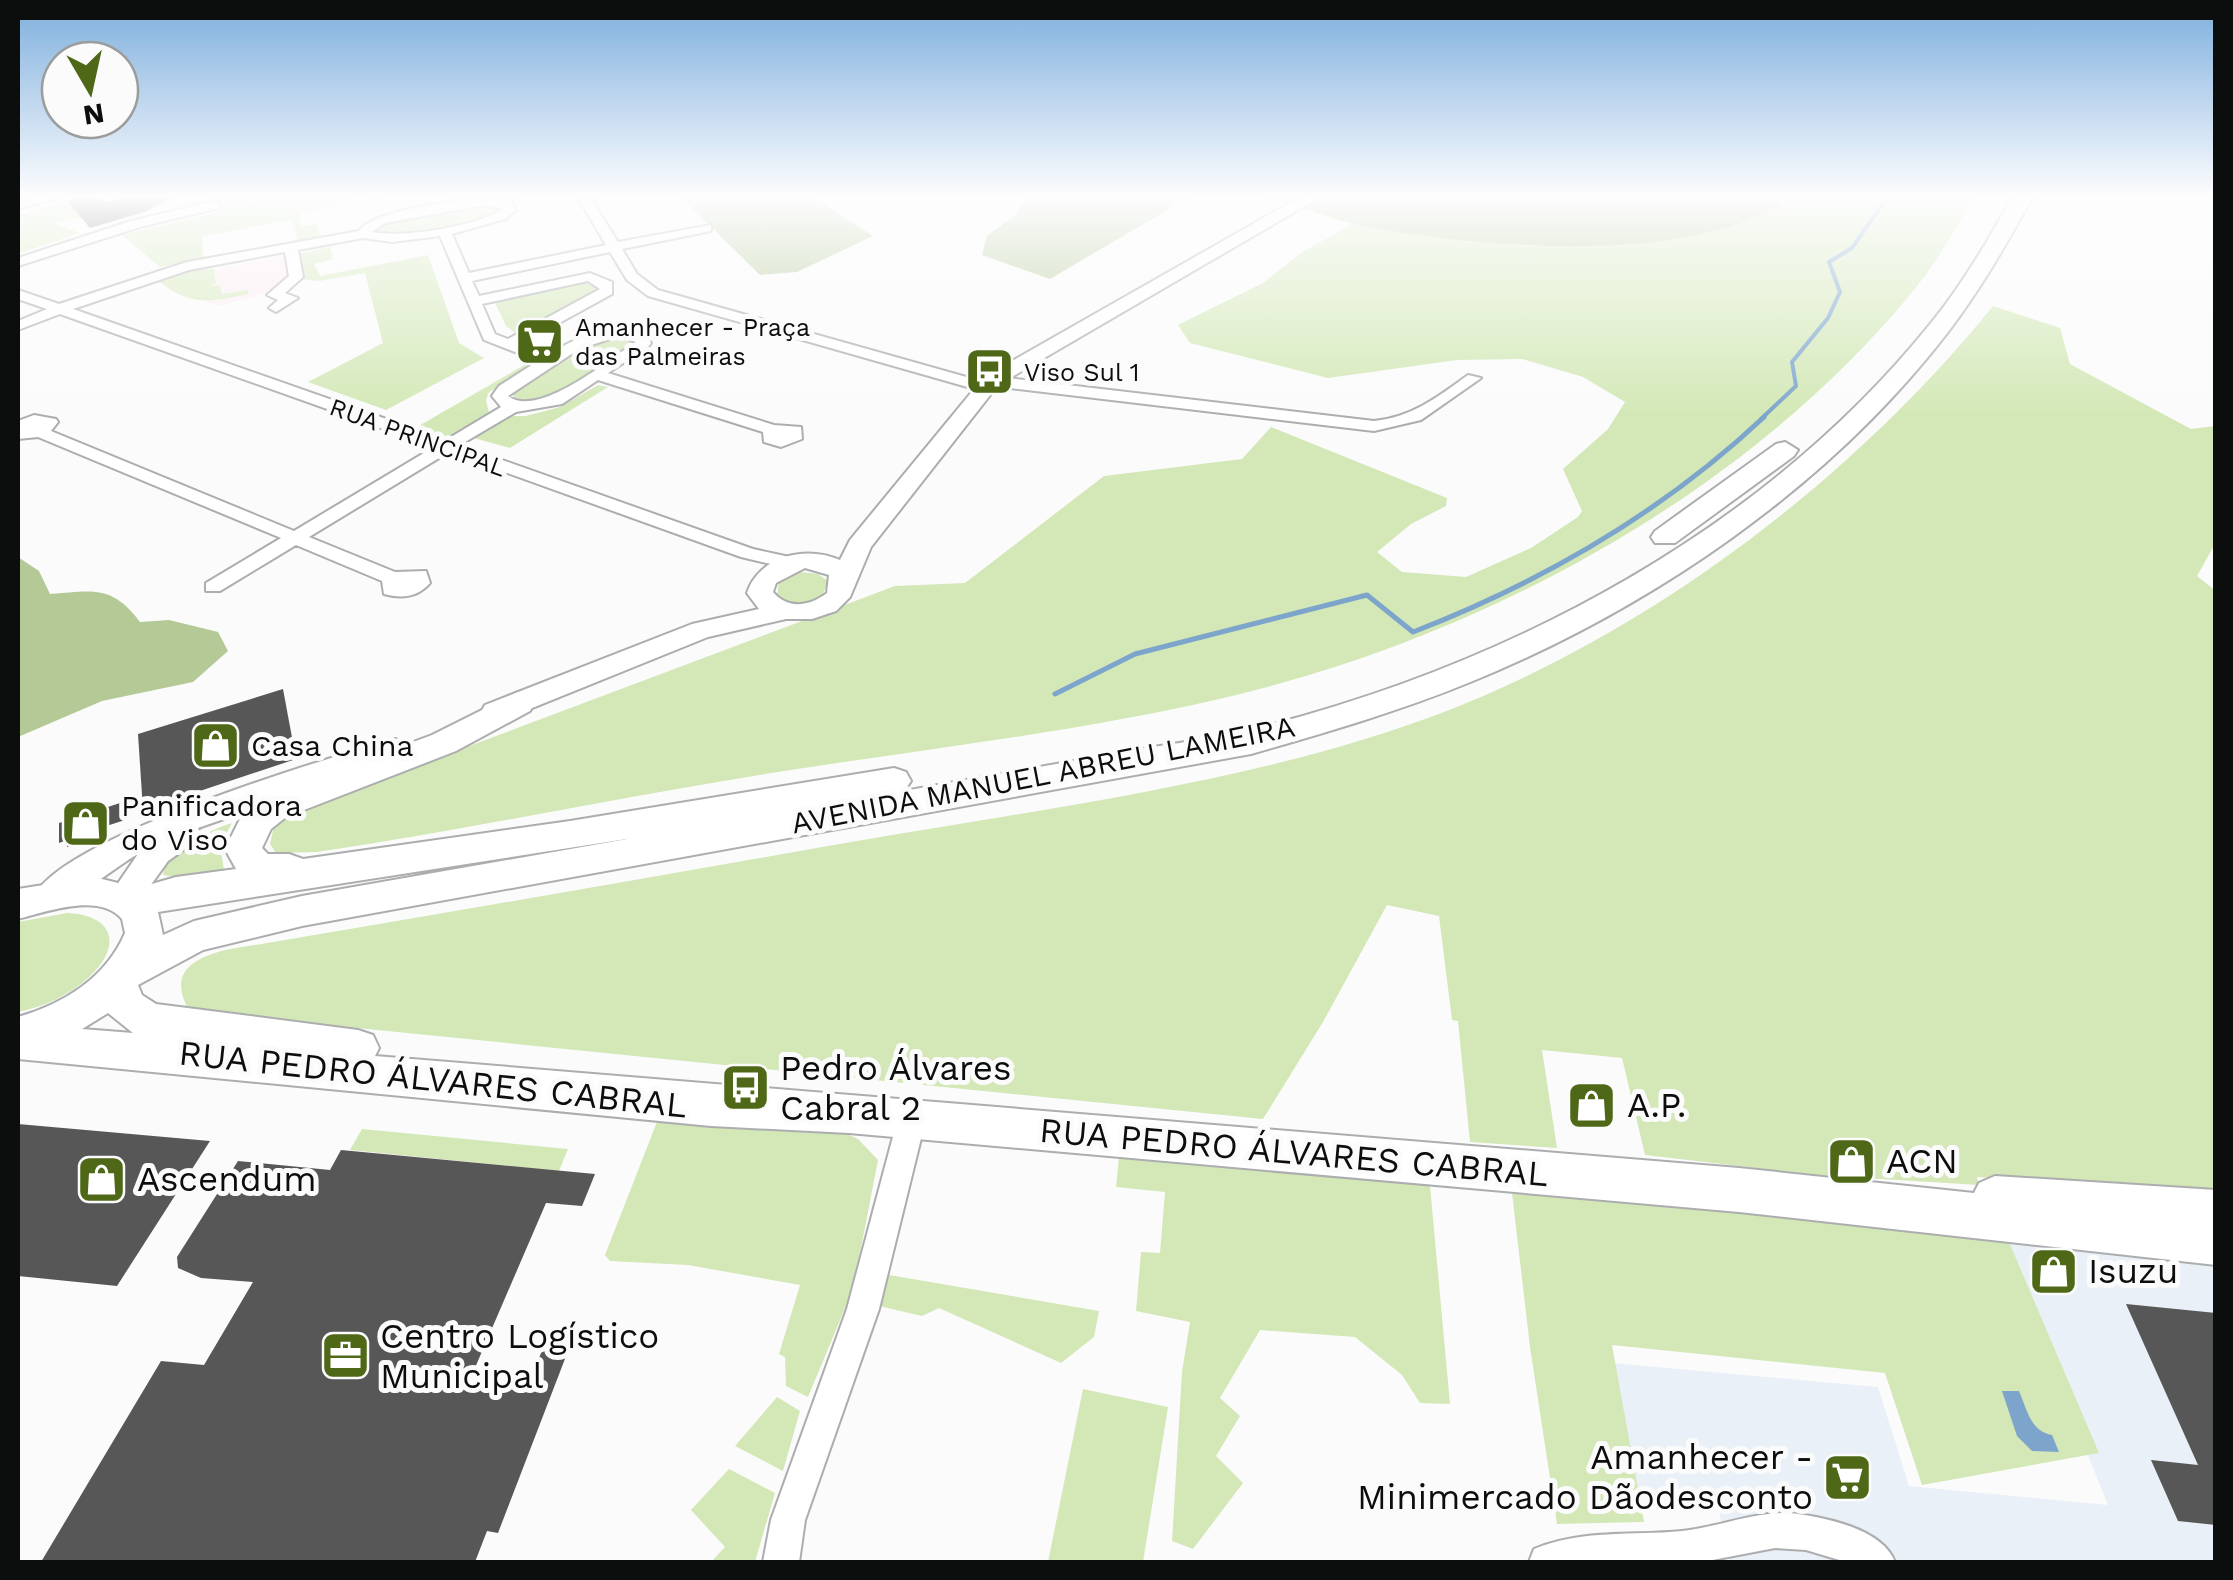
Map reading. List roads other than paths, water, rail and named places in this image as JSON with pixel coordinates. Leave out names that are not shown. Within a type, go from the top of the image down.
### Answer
[{"type":"main road","name":"AVENIDA MANUEL ABREU LAMEIRA","points":[[128,901],[513,844],[1158,737],[1243,719],[1386,678],[1500,632],[1647,550],[1752,476],[1824,417],[1887,356],[1930,307],[1954,270]]},
{"type":"main road","name":"AVENIDA MANUEL ABREU LAMEIRA","points":[[18,1038],[60,1020],[120,978],[182,942],[253,922],[527,868],[1198,752],[1336,718],[1460,675],[1564,626],[1759,502],[1875,400],[1928,342],[1981,270]]},
{"type":"main road","points":[[513,844],[424,848],[264,870],[250,863],[243,850],[257,820],[273,808],[444,743],[518,703]]},
{"type":"main road","points":[[34,900],[90,892],[128,901],[142,918],[144,933],[120,978]]},
{"type":"main road","name":"RUA PEDRO ÁLVARES CABRAL","points":[[120,978],[125,1006],[148,1022],[715,1090],[850,1113]]},
{"type":"main road","name":"RUA PEDRO ÁLVARES CABRAL","points":[[18,1038],[711,1106],[912,1118],[1740,1190],[2109,1232],[2118,1219],[2201,1225],[2215,1220]]},
{"type":"main road","name":"RUA PEDRO ÁLVARES CABRAL","points":[[1740,1190],[2066,1200],[2215,1220]]},
{"type":"street","points":[[18,326],[176,270]]},
{"type":"street","points":[[276,308],[290,298],[274,295],[296,277],[295,270]]},
{"type":"street","points":[[461,270],[490,337],[551,361]]},
{"type":"street","points":[[464,278],[504,270]]},
{"type":"street","points":[[628,270],[653,293],[988,384],[1374,426],[1407,422],[1424,415],[1473,378]]},
{"type":"street","points":[[34,900],[152,832],[227,809],[518,703],[701,630],[822,608],[841,594],[859,545],[988,384],[1186,270]]},
{"type":"street","points":[[474,301],[590,276],[607,285],[606,291],[507,346]]},
{"type":"street","name":"RUA PRINCIPAL","points":[[18,294],[748,554],[799,562]]},
{"type":"street","points":[[213,587],[514,406],[538,407],[598,375],[641,349],[644,343],[640,336],[619,332],[596,336],[505,389],[500,396],[514,406]]},
{"type":"street","points":[[598,375],[773,430]]},
{"type":"street","points":[[24,437],[297,537],[394,579]]},
{"type":"street","points":[[701,630],[763,582],[882,516]]},
{"type":"street","points":[[748,554],[763,582],[762,599],[784,612]]},
{"type":"street","points":[[799,562],[835,567],[844,578]]},
{"type":"street","points":[[128,901],[157,852],[227,809]]},
{"type":"street","points":[[781,1562],[788,1520],[863,1308],[912,1118]]},
{"type":"street","points":[[1546,1562],[1589,1553],[1682,1549],[1758,1531],[1780,1531],[1849,1544],[1877,1562]]},
{"type":"water","points":[[2002,1391],[2019,1391],[2034,1424],[2052,1435],[2059,1452],[2032,1451],[2017,1436]]},
{"type":"waterway","points":[[1761,419],[1796,386],[1792,362],[1828,318],[1840,292],[1832,270]]},
{"type":"waterway","points":[[1055,694],[1135,654],[1367,595],[1413,632],[1508,591],[1599,541],[1685,484],[1764,417]]},
{"type":"place","name":"Amanhecer - Praça das Palmeiras","points":[[540,341]]},
{"type":"place","name":"Viso Sul 1","points":[[989,372]]},
{"type":"place","name":"Casa China","points":[[216,746]]},
{"type":"place","name":"Panificadora do Viso","points":[[86,823]]},
{"type":"place","name":"Pedro Álvares Cabral 2","points":[[745,1088]]},
{"type":"place","name":"A.P.","points":[[1592,1105]]},
{"type":"place","name":"ACN","points":[[1851,1161]]},
{"type":"place","name":"Ascendum","points":[[102,1179]]},
{"type":"place","name":"Isuzu","points":[[2053,1271]]},
{"type":"place","name":"Centro Logístico Municipal","points":[[345,1356]]},
{"type":"place","name":"Amanhecer - Minimercado Dãodesconto","points":[[1848,1477]]}]
